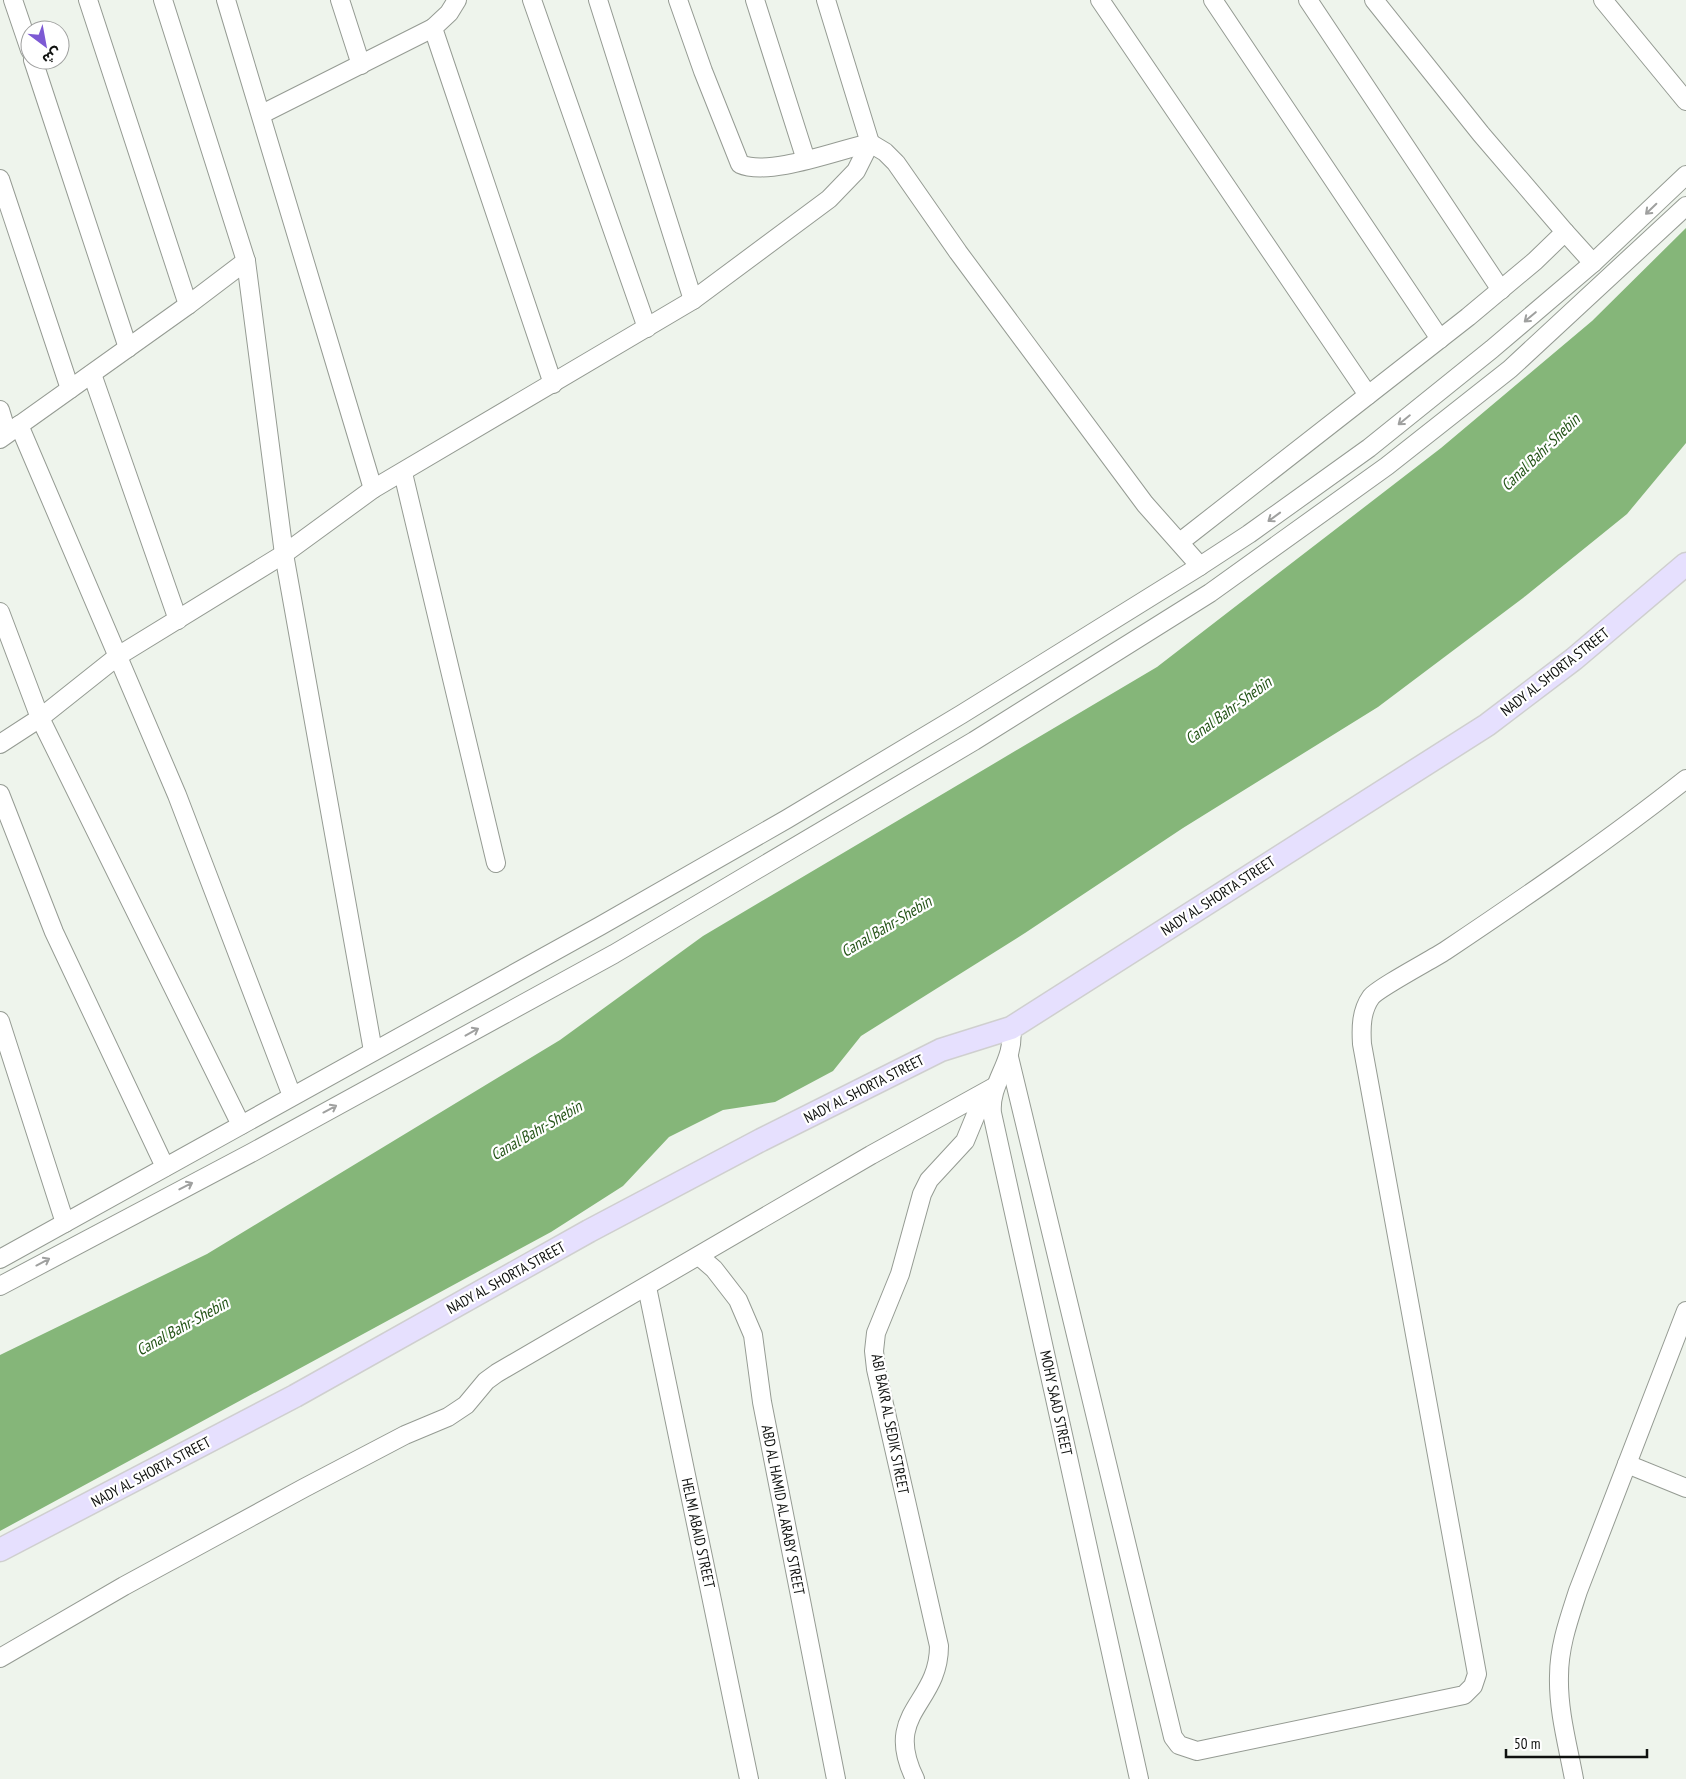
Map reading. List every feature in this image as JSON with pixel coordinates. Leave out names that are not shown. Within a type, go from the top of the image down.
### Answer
[{"type":"main road","name":"NADY AL SHORTA STREET","points":[[0,1550],[286,1401],[589,1231],[761,1140],[941,1050],[1011,1028],[1486,725],[1581,653],[1686,564]]},
{"type":"street","points":[[14,0],[20,20]]},
{"type":"street","points":[[88,0],[188,306]]},
{"type":"street","points":[[163,0],[246,261],[284,554],[373,1051]]},
{"type":"street","points":[[226,0],[262,114],[373,489]]},
{"type":"street","points":[[340,0],[361,65]]},
{"type":"street","points":[[262,114],[433,28],[449,13],[457,0]]},
{"type":"street","points":[[532,0],[647,328]]},
{"type":"street","points":[[598,0],[693,300]]},
{"type":"street","points":[[678,0],[706,80],[740,164],[748,168],[771,167],[870,143]]},
{"type":"street","points":[[755,0],[806,160]]},
{"type":"street","points":[[826,0],[870,143],[885,152],[896,163],[958,252],[1139,496],[1200,566]]},
{"type":"street","points":[[1100,0],[1368,395]]},
{"type":"street","points":[[1213,0],[1440,339]]},
{"type":"street","points":[[1308,0],[1501,290]]},
{"type":"street","points":[[1374,0],[1481,134],[1593,263]]},
{"type":"street","points":[[1603,0],[1686,102]]},
{"type":"street","points":[[433,28],[553,384]]},
{"type":"street","points":[[36,70],[128,348]]},
{"type":"street","points":[[0,744],[40,718],[118,656],[284,554],[373,489],[693,300],[829,199],[856,171],[870,143]]},
{"type":"street","points":[[0,1260],[600,926],[787,819],[962,714],[1200,566],[1249,534],[1369,448],[1492,349],[1593,263],[1686,175]]},
{"type":"street","points":[[0,179],[70,389]]},
{"type":"street","points":[[0,1286],[253,1152],[614,954],[974,741],[1210,593],[1387,466],[1510,368],[1686,206]]},
{"type":"street","points":[[1180,542],[1501,290],[1565,232]]},
{"type":"street","points":[[9,432],[188,306],[246,261]]},
{"type":"street","points":[[92,374],[178,620]]},
{"type":"street","points":[[0,410],[118,656],[177,795],[292,1096]]},
{"type":"street","points":[[403,473],[496,863]]},
{"type":"street","points":[[0,612],[40,718],[241,1126]]},
{"type":"street","points":[[1009,1057],[1173,1737],[1179,1745],[1197,1751],[1464,1695],[1473,1686],[1477,1674],[1362,1044],[1361,1026],[1365,1008],[1372,995],[1438,956],[1547,883],[1686,779]]},
{"type":"street","points":[[0,794],[54,932],[164,1167]]},
{"type":"street","points":[[0,1021],[66,1224]]},
{"type":"street","name":"MOHY SAAD STREET","points":[[1011,1028],[1012,1039],[1009,1057],[994,1087],[992,1113],[1139,1779]]},
{"type":"street","points":[[0,1658],[124,1586],[295,1493],[405,1435],[452,1414],[466,1405],[486,1381],[497,1373],[871,1155],[994,1087]]},
{"type":"street","name":"ABI BAKR AL SEDIK STREET","points":[[915,1779],[905,1751],[905,1735],[908,1719],[931,1684],[936,1672],[938,1646],[876,1369],[876,1333],[900,1274],[922,1194],[934,1174],[965,1141],[977,1112],[994,1087]]},
{"type":"street","name":"ABD AL HAMID AL ARABY STREET","points":[[699,1256],[714,1269],[732,1292],[746,1317],[753,1335],[762,1402],[836,1779]]},
{"type":"street","name":"HELMI ABAID STREET","points":[[647,1287],[749,1779]]},
{"type":"street","points":[[1574,1779],[1560,1698],[1560,1655],[1564,1633],[1578,1590],[1686,1311]]},
{"type":"street","points":[[1627,1464],[1686,1488]]},
{"type":"water","name":"Canal Bahr-Shebin","points":[[1686,228],[1686,443],[1627,514],[1523,598],[1378,707],[1183,828],[1025,933],[861,1036],[833,1071],[775,1102],[723,1110],[669,1137],[623,1186],[551,1232],[0,1531],[0,1355],[207,1254],[560,1040],[703,936],[1157,667],[1441,448],[1592,321]]}]
